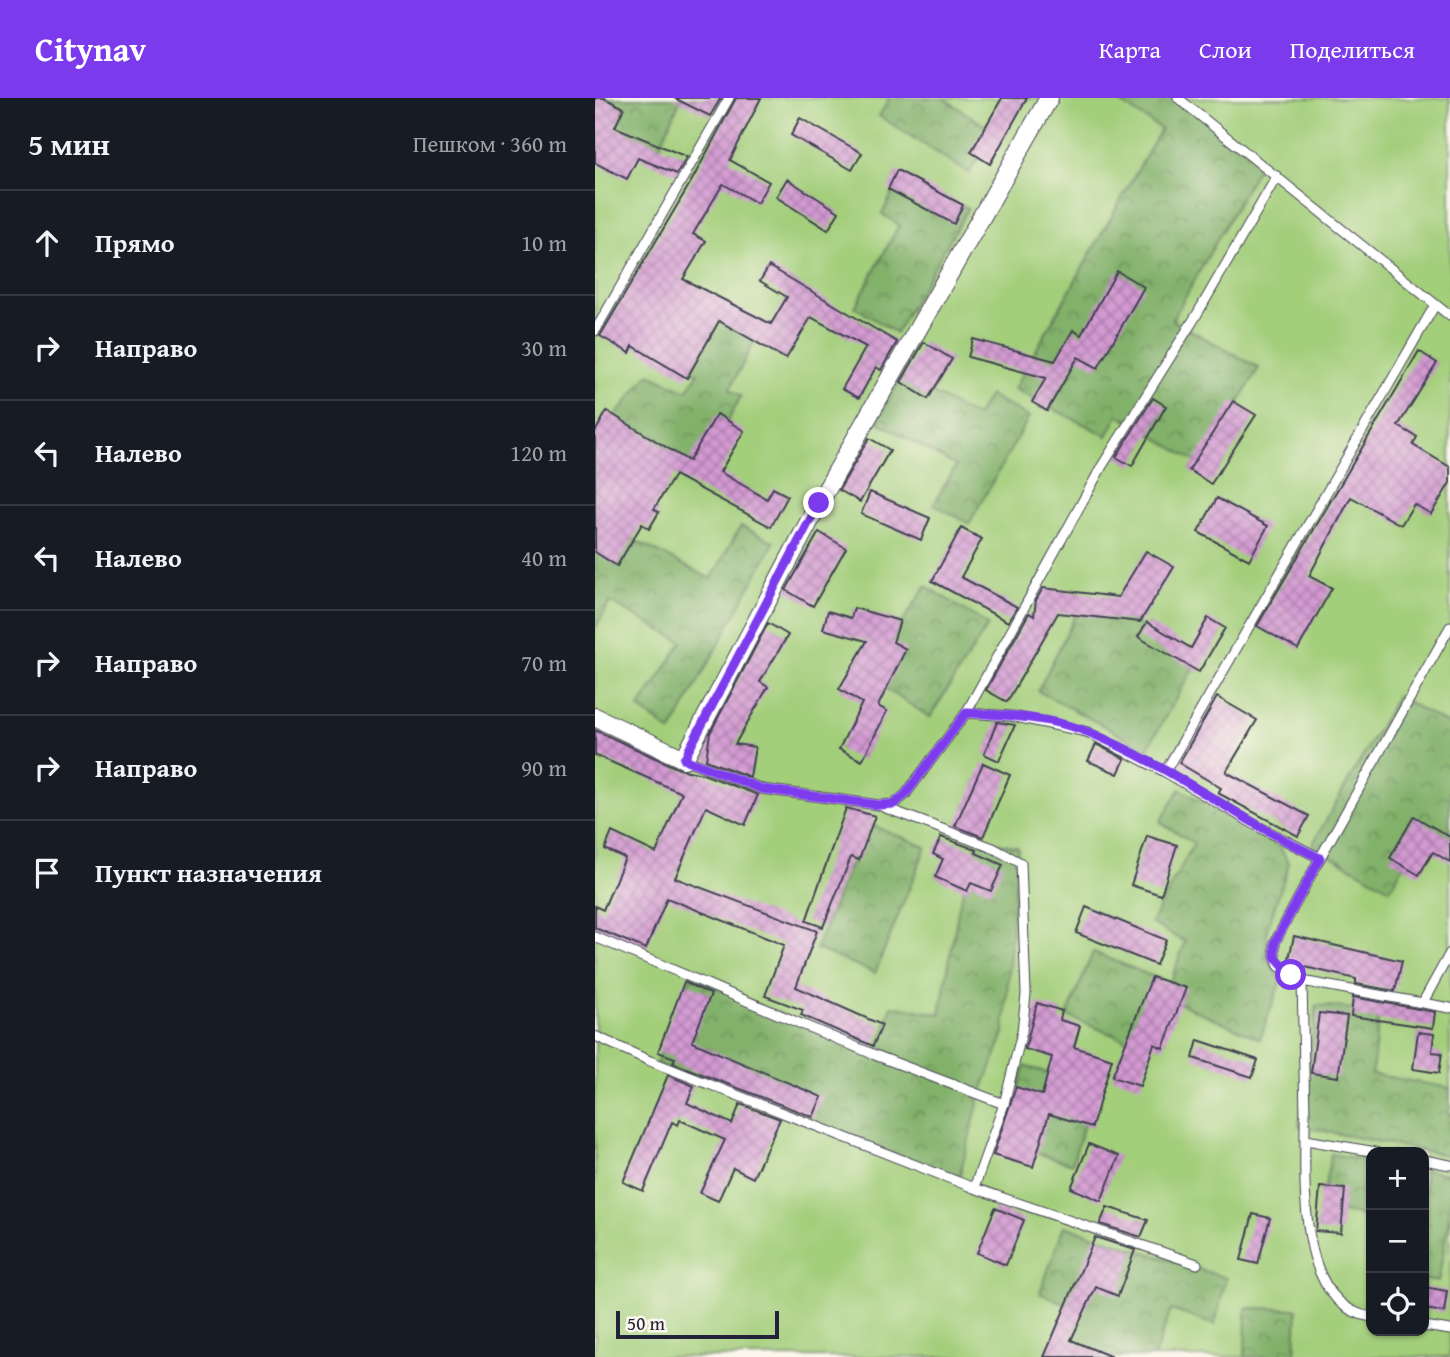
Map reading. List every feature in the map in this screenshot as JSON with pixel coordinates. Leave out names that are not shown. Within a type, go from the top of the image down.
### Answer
[{"type":"street","points":[[595,717],[684,759],[819,503],[1049,98]]},
{"type":"lane","points":[[595,331],[729,98]]},
{"type":"lane","points":[[1178,98],[1450,316]]},
{"type":"lane","points":[[684,759],[762,789],[879,805],[894,804],[905,795],[966,713],[1102,466],[1196,316],[1277,176]]},
{"type":"lane","points":[[1165,772],[1435,304]]},
{"type":"lane","points":[[1450,627],[1275,942],[1275,957],[1279,966],[1302,981],[1450,1007]]},
{"type":"lane","points":[[966,713],[1033,719],[1087,732],[1320,858]]},
{"type":"lane","points":[[879,805],[993,848],[1021,863],[1026,994],[1023,1032],[1004,1104],[974,1188]]},
{"type":"lane","points":[[595,937],[875,1055],[1004,1104]]},
{"type":"lane","points":[[1423,1002],[1450,953]]},
{"type":"lane","points":[[1302,981],[1307,1225],[1326,1285],[1336,1300],[1349,1310],[1366,1315]]},
{"type":"lane","points":[[595,1036],[650,1061],[974,1188],[1197,1264]]},
{"type":"lane","points":[[1306,1140],[1366,1150]]},
{"type":"lane","points":[[1429,1161],[1450,1165]]},
{"type":"lane","points":[[1429,1327],[1450,1330]]},
{"type":"green space","points":[[595,98],[1450,98],[1450,1357],[595,1357]]},
{"type":"green space","points":[[595,98],[681,98],[655,158],[595,132]]},
{"type":"green space","points":[[890,98],[943,98],[995,132],[969,173],[879,116]]},
{"type":"green space","points":[[1113,98],[1181,98],[1261,162],[1172,320],[1259,368],[1202,465],[1118,415],[1107,436],[1014,389],[1161,129]]},
{"type":"green space","points":[[899,180],[968,208],[896,333],[855,307],[899,225],[882,214]]},
{"type":"green space","points":[[694,296],[761,328],[730,389],[741,396],[699,476],[609,424],[649,374],[687,391],[698,373],[663,352]]},
{"type":"green space","points":[[902,376],[976,417],[989,395],[1029,417],[969,524],[934,504],[956,466],[877,421]]},
{"type":"green space","points":[[741,526],[774,542],[671,732],[639,708],[682,642],[610,602],[595,629],[595,554],[611,528],[711,579]]},
{"type":"green space","points":[[926,586],[988,625],[930,717],[867,677]]},
{"type":"green space","points":[[1086,594],[1198,660],[1147,749],[1038,691]]},
{"type":"green space","points":[[1397,696],[1450,725],[1450,848],[1422,833],[1390,889],[1312,845]]},
{"type":"green space","points":[[1180,789],[1280,847],[1289,864],[1267,929],[1266,958],[1281,980],[1260,1039],[1165,997],[1185,942],[1151,923],[1194,843],[1160,822]]},
{"type":"green space","points":[[867,823],[926,847],[875,973],[816,949]]},
{"type":"green space","points":[[978,838],[1018,847],[1004,1033],[980,1096],[959,1178],[656,1064],[691,977],[876,1053],[892,1006],[940,1014],[959,906]]},
{"type":"green space","points":[[1093,952],[1159,979],[1133,1043],[1067,1016]]},
{"type":"green space","points":[[1317,1005],[1379,1012],[1372,1074],[1450,1088],[1450,1156],[1429,1152],[1429,1147],[1405,1147],[1299,1126]]},
{"type":"green space","points":[[1025,1066],[1095,1088],[1072,1164],[1001,1142]]},
{"type":"green space","points":[[1331,1154],[1366,1160],[1366,1216],[1321,1208]]},
{"type":"green space","points":[[1429,1171],[1450,1174],[1450,1214],[1438,1282],[1429,1280]]},
{"type":"green space","points":[[1064,1226],[1226,1278],[1215,1325],[1171,1310],[1154,1357],[1061,1357],[1076,1309],[1040,1293]]},
{"type":"green space","points":[[1246,1308],[1297,1309],[1295,1357],[1245,1357]]},
{"type":"building","points":[[595,98],[604,98],[624,108],[615,127],[687,157],[677,174],[638,158],[627,179],[595,163]]},
{"type":"building","points":[[674,98],[721,98],[710,116]]},
{"type":"building","points":[[736,98],[761,98],[730,160],[769,182],[757,203],[723,184],[693,234],[706,241],[683,279],[771,324],[787,297],[760,281],[769,266],[897,342],[881,370],[876,367],[859,398],[842,389],[866,347],[811,317],[786,359],[719,321],[687,378],[633,346],[630,353],[600,336],[692,180]]},
{"type":"building","points":[[1002,98],[1027,98],[990,164],[971,152]]},
{"type":"building","points":[[800,118],[862,153],[852,170],[791,135]]},
{"type":"building","points":[[897,170],[963,205],[954,224],[888,189]]},
{"type":"building","points":[[787,179],[839,212],[828,230],[776,197]]},
{"type":"building","points":[[1117,271],[1144,287],[1098,368],[1078,357],[1047,411],[1032,402],[1046,378],[968,357],[973,339],[1055,361],[1073,330],[1081,335]]},
{"type":"building","points":[[924,342],[952,359],[928,399],[901,382]]},
{"type":"building","points":[[1419,351],[1437,363],[1398,426],[1417,437],[1413,445],[1450,467],[1450,483],[1431,514],[1414,504],[1401,525],[1351,497],[1309,576],[1332,588],[1298,649],[1257,626]]},
{"type":"building","points":[[1153,398],[1166,406],[1132,466],[1116,457]]},
{"type":"building","points":[[1233,401],[1256,415],[1211,484],[1189,470]]},
{"type":"building","points":[[607,411],[689,461],[717,414],[744,431],[720,472],[767,499],[773,488],[788,496],[771,527],[675,475],[654,509],[659,512],[649,529],[642,524],[617,566],[595,552],[595,432]]},
{"type":"building","points":[[869,438],[890,450],[860,502],[839,490]]},
{"type":"building","points":[[870,492],[930,518],[921,540],[861,514]]},
{"type":"building","points":[[1217,498],[1268,526],[1249,560],[1198,532]]},
{"type":"building","points":[[961,528],[982,539],[961,577],[1017,607],[1008,622],[932,581]]},
{"type":"building","points":[[819,532],[846,548],[813,606],[786,590]]},
{"type":"building","points":[[1146,551],[1174,567],[1140,622],[1058,613],[1007,702],[986,690],[1029,613],[1034,616],[1036,600],[1043,588],[1118,597]]},
{"type":"building","points":[[854,608],[900,621],[893,642],[906,649],[878,706],[887,711],[862,761],[839,749],[862,703],[839,689],[867,641],[823,629],[828,611],[851,618]]},
{"type":"building","points":[[1208,618],[1225,628],[1199,672],[1138,637],[1147,622],[1191,648]]},
{"type":"building","points":[[768,623],[788,635],[760,682],[768,687],[735,744],[755,747],[750,777],[706,760],[710,733]]},
{"type":"building","points":[[1217,697],[1257,720],[1226,772],[1309,816],[1298,836],[1218,793],[1221,788],[1179,763]]},
{"type":"building","points":[[997,722],[1015,725],[999,761],[984,754]]},
{"type":"building","points":[[595,730],[679,769],[703,774],[758,795],[745,825],[706,807],[675,878],[817,931],[796,987],[882,1025],[873,1046],[801,1015],[803,1010],[765,996],[784,945],[667,898],[646,949],[595,928],[595,906],[603,910],[625,858],[605,849],[612,832],[656,853],[682,793],[595,755]]},
{"type":"building","points":[[1096,744],[1125,759],[1118,774],[1088,761]]},
{"type":"building","points":[[983,763],[1010,775],[983,837],[955,826]]},
{"type":"building","points":[[846,808],[875,816],[859,860],[851,857],[823,927],[806,921]]},
{"type":"building","points":[[1414,816],[1450,837],[1450,862],[1433,852],[1419,875],[1390,858]]},
{"type":"building","points":[[1147,836],[1177,845],[1161,895],[1131,885]]},
{"type":"building","points":[[941,837],[977,850],[976,853],[1003,865],[991,891],[971,883],[967,891],[935,877],[943,859],[933,854]]},
{"type":"building","points":[[1086,907],[1166,940],[1156,965],[1076,933]]},
{"type":"building","points":[[1294,936],[1402,961],[1395,991],[1356,984],[1356,979],[1288,963]]},
{"type":"building","points":[[1152,977],[1186,988],[1163,1048],[1154,1044],[1140,1086],[1112,1077]]},
{"type":"building","points":[[684,982],[711,994],[692,1042],[822,1097],[813,1117],[673,1063],[675,1058],[658,1052]]},
{"type":"building","points":[[1353,997],[1435,1012],[1433,1028],[1351,1016]]},
{"type":"building","points":[[1037,1003],[1062,1011],[1060,1020],[1080,1026],[1074,1047],[1112,1059],[1092,1127],[1049,1114],[1033,1167],[993,1155],[1016,1087],[1042,1095],[1052,1057],[1025,1049]]},
{"type":"building","points":[[1319,1013],[1347,1016],[1338,1077],[1311,1073]]},
{"type":"building","points":[[1418,1032],[1434,1034],[1432,1052],[1442,1053],[1439,1073],[1413,1069]]},
{"type":"building","points":[[1198,1040],[1258,1060],[1252,1077],[1193,1058]]},
{"type":"building","points":[[668,1075],[694,1086],[687,1103],[732,1124],[740,1104],[780,1119],[753,1178],[733,1168],[718,1201],[700,1193],[725,1140],[680,1120],[678,1125],[672,1122],[643,1191],[623,1182]]},
{"type":"building","points":[[1089,1144],[1119,1156],[1101,1201],[1071,1188]]},
{"type":"building","points":[[1320,1187],[1345,1189],[1341,1233],[1316,1231]]},
{"type":"building","points":[[1107,1207],[1148,1220],[1141,1237],[1100,1224]]},
{"type":"building","points":[[995,1208],[1024,1220],[1006,1265],[977,1253]]},
{"type":"building","points":[[1253,1214],[1270,1218],[1258,1264],[1241,1260]]},
{"type":"building","points":[[1095,1237],[1135,1250],[1118,1296],[1096,1287],[1071,1340],[1112,1357],[1044,1357]]},
{"type":"building","points":[[1429,1288],[1447,1291],[1444,1312],[1429,1310]]},
{"type":"route","points":[[819,503],[684,759],[762,789],[879,805],[894,804],[905,795],[966,713],[1044,721],[1087,732],[1320,858],[1275,942],[1275,957],[1279,966],[1291,975]]}]
